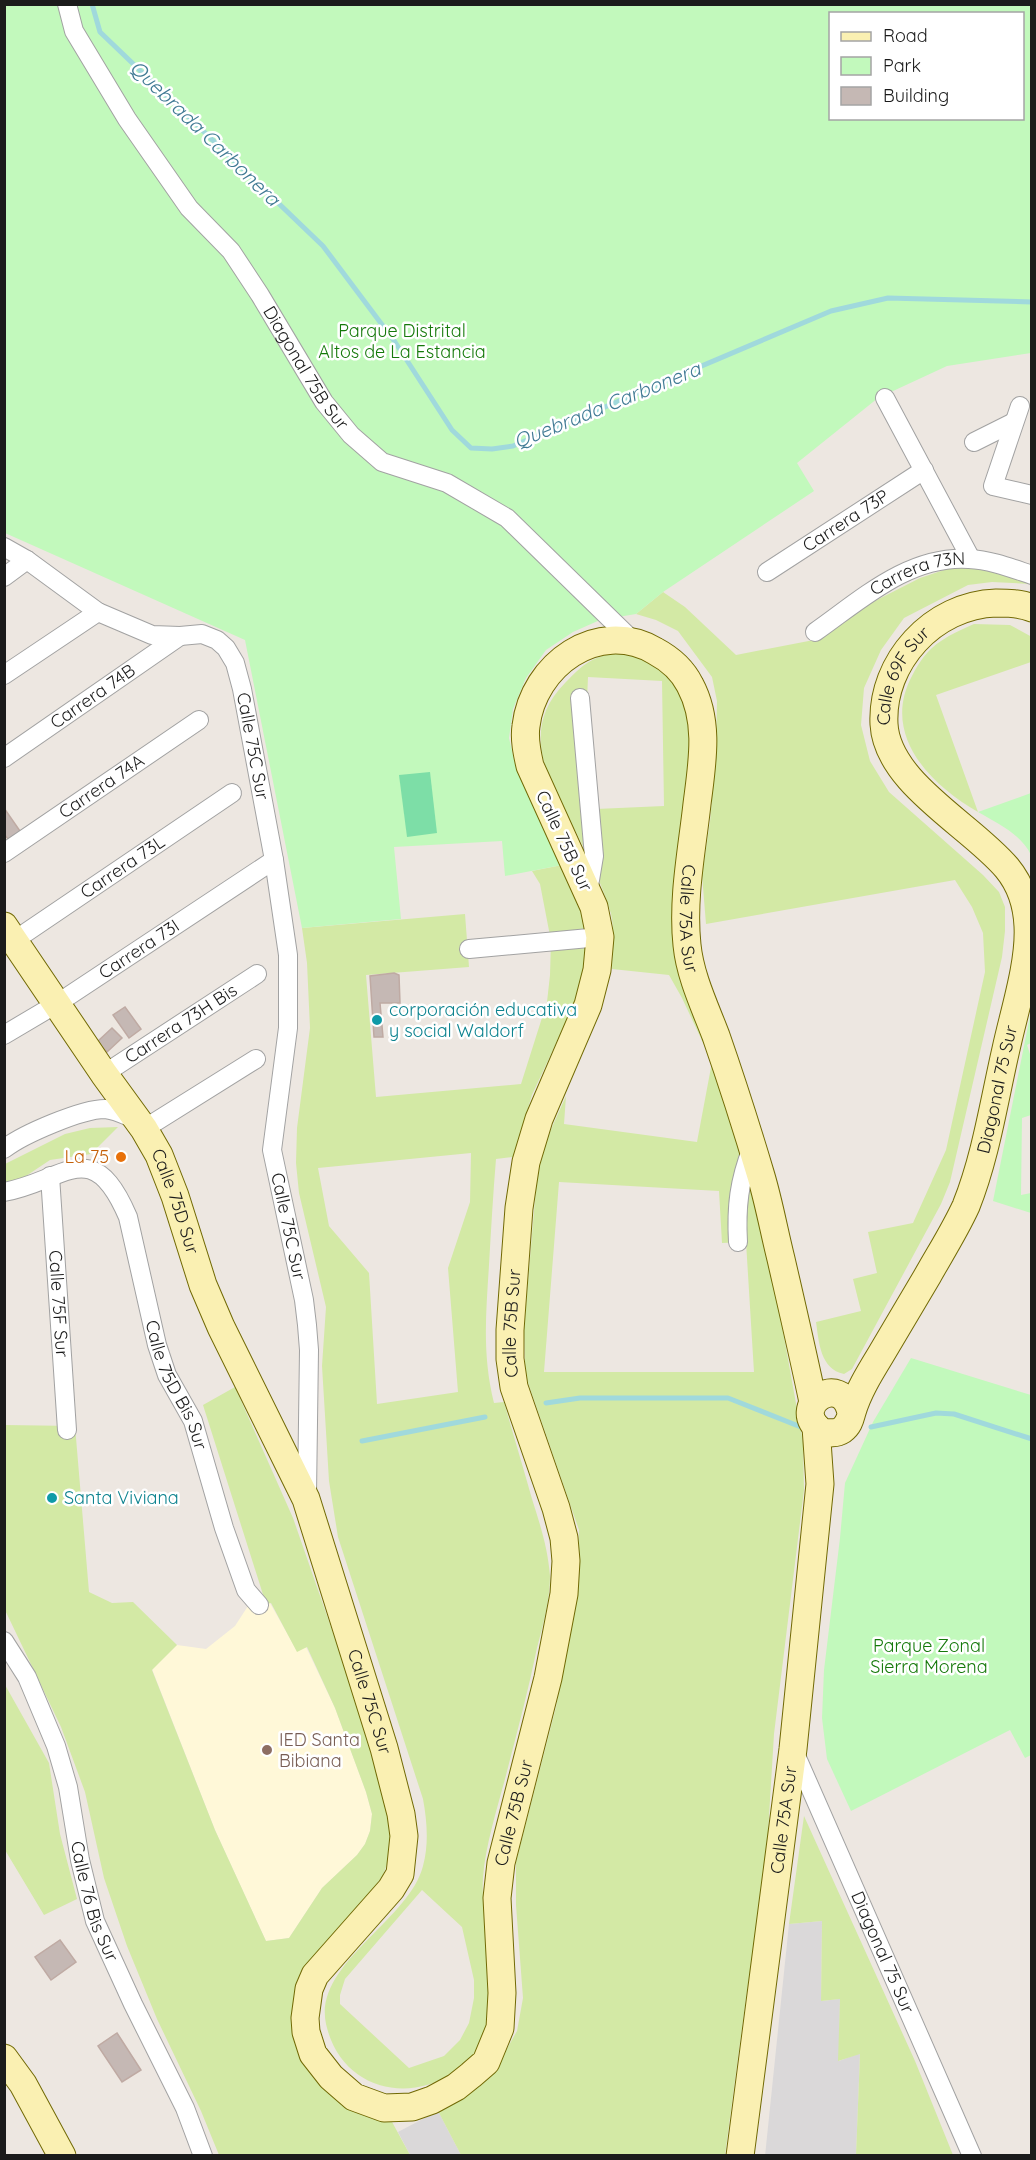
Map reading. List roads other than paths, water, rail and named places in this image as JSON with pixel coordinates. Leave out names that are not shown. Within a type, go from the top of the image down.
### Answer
[{"type":"street","name":"Diagonal 75B Sur","points":[[67,4],[74,31],[127,119],[189,208],[231,251],[324,402],[351,435],[382,462],[447,483],[507,518],[633,641]]},
{"type":"street","points":[[885,398],[971,559]]},
{"type":"street","points":[[974,442],[1017,414],[993,486],[1032,495]]},
{"type":"street","name":"Carrera 73P","points":[[768,572],[924,470]]},
{"type":"street","name":"Calle 75C Sur","points":[[4,547],[27,560],[98,612],[152,635],[201,634],[217,640],[226,648],[235,663],[242,689],[274,860],[288,954],[288,1028],[272,1150],[304,1300],[309,1342],[306,1499],[384,1748],[404,1836],[400,1874],[391,1889],[315,1975],[309,1989],[305,2018],[306,2032],[313,2054],[331,2077],[354,2097],[384,2108],[412,2107],[432,2100],[456,2087],[486,2062],[494,2045]]},
{"type":"street","name":"Carrera 73N","points":[[815,632],[890,580],[934,561],[971,559],[987,561],[1032,575]]},
{"type":"street","points":[[4,577],[27,560]]},
{"type":"street","name":"Calle 69F Sur","points":[[946,812],[902,771],[890,750],[884,725],[885,701],[893,672],[919,636],[947,615],[981,603],[1006,603],[1032,608]]},
{"type":"street","points":[[4,675],[98,612]]},
{"type":"street","name":"Carrera 74B","points":[[4,758],[180,636]]},
{"type":"street","name":"Calle 75B Sur","points":[[494,2045],[500,2028],[501,2004],[497,1898],[501,1863],[550,1666],[564,1594],[566,1561],[564,1538],[556,1508],[519,1404],[512,1374],[510,1330],[519,1208],[526,1162],[534,1133],[588,1005],[597,970],[600,937],[594,907],[527,754],[526,728],[528,715],[539,689],[553,669],[571,653],[585,645],[614,638],[633,641]]},
{"type":"street","name":"Calle 75A Sur","points":[[633,641],[669,659],[690,683],[699,704],[703,733],[702,771],[687,900],[687,946],[694,978],[716,1037],[764,1188],[802,1354],[832,1410],[820,1484],[793,1749],[740,2156]]},
{"type":"street","points":[[580,698],[594,856],[588,892]]},
{"type":"street","name":"Carrera 74A","points":[[4,853],[199,720]]},
{"type":"street","name":"Carrera 73L","points":[[10,933],[232,794]]},
{"type":"street","name":"Diagonal 75 Sur","points":[[832,1410],[871,1371],[945,1247],[974,1186],[1028,946],[1026,906],[1020,888],[1009,870],[946,812]]},
{"type":"street","name":"Carrera 73I","points":[[4,1035],[58,1004],[274,860]]},
{"type":"street","name":"Calle 75D Sur","points":[[10,933],[104,1074],[141,1125],[168,1176],[203,1285],[221,1327],[306,1499]]},
{"type":"street","points":[[469,949],[600,937]]},
{"type":"street","name":"Carrera 73H Bis","points":[[104,1074],[256,974]]},
{"type":"street","points":[[4,1149],[45,1127],[81,1114],[105,1109],[122,1113],[141,1125],[256,1059]]},
{"type":"street","points":[[738,1242],[736,1214],[738,1192],[752,1148]]},
{"type":"street","name":"Calle 75D Bis Sur","points":[[50,1176],[85,1168],[94,1169],[121,1201],[128,1217],[167,1375],[193,1421],[224,1528],[246,1590],[259,1605]]},
{"type":"street","points":[[4,1192],[20,1190],[50,1176]]},
{"type":"street","name":"Calle 75F Sur","points":[[50,1176],[67,1430]]},
{"type":"street","name":"Calle 76 Bis Sur","points":[[4,1641],[27,1677],[57,1746],[68,1786],[80,1860],[95,1921],[185,2108],[203,2156]]},
{"type":"street","name":"Diagonal 75 Sur","points":[[793,1749],[972,2156]]},
{"type":"street","points":[[4,2058],[23,2084],[62,2156]]},
{"type":"waterway","name":"Quebrada Carbonera","points":[[92,4],[100,32],[323,246],[395,342],[452,430],[471,448],[492,449],[513,446],[831,311],[888,298],[1032,302]]},
{"type":"waterway","points":[[546,1403],[580,1398],[728,1398],[806,1429]]},
{"type":"waterway","points":[[871,1427],[936,1413],[954,1414],[1032,1439]]},
{"type":"waterway","points":[[362,1441],[485,1417]]},
{"type":"place","name":"corporación educativa y social Waldorf","points":[[377,1020]]},
{"type":"place","name":"La 75","points":[[121,1157]]},
{"type":"place","name":"Santa Viviana","points":[[52,1498]]},
{"type":"place","name":"IED Santa Bibiana","points":[[267,1750]]},
{"type":"park label","name":"Parque Distrital Altos de La Estancia","points":[[402,341]]},
{"type":"park label","name":"Parque Zonal Sierra Morena","points":[[929,1656]]}]
